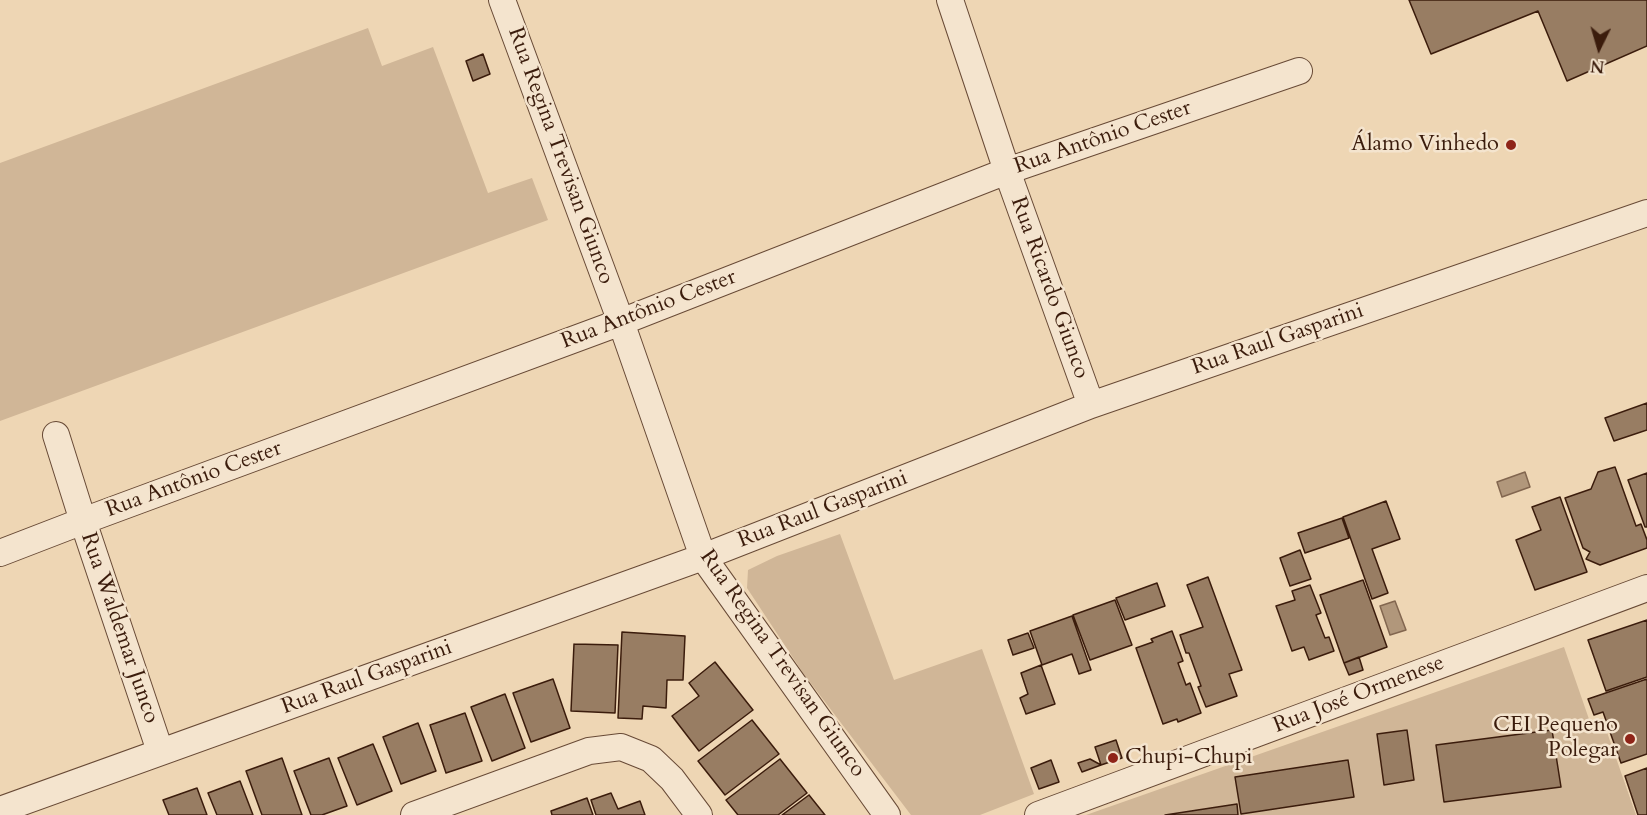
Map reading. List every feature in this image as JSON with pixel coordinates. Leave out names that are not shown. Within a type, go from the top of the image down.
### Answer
[{"type":"street","name":"Rua Regina Trevisan Giunco","points":[[502,0],[621,322],[703,557],[887,815]]},
{"type":"street","name":"Rua Ricardo Giunco","points":[[950,0],[1007,171],[1091,405]]},
{"type":"street","name":"Rua Antônio Cester","points":[[0,553],[621,322],[1007,171],[1299,71]]},
{"type":"street","name":"Rua Raul Gasparini","points":[[0,810],[703,557],[1091,405],[1647,213]]},
{"type":"street","name":"Rua Waldemar Junco","points":[[56,435],[160,752]]},
{"type":"street","name":"Rua José Ormenese","points":[[1038,815],[1647,588]]},
{"type":"street","points":[[414,815],[589,751],[621,747],[651,759],[672,779],[699,815]]},
{"type":"shaded area","points":[[368,28],[382,66],[433,47],[488,193],[532,178],[548,220],[0,421],[0,163]]},
{"type":"shaded area","points":[[1525,472],[1530,487],[1502,497],[1497,482]]},
{"type":"shaded area","points":[[840,534],[894,680],[982,649],[1034,794],[980,815],[911,815],[803,673],[747,588],[748,570],[777,556]]},
{"type":"shaded area","points":[[1395,601],[1406,630],[1390,635],[1380,606]]},
{"type":"shaded area","points":[[1564,647],[1590,722],[1602,718],[1636,815],[1086,815]]},
{"type":"building","points":[[1409,0],[1647,0],[1647,46],[1567,81],[1538,11],[1431,54]]},
{"type":"building","points":[[483,54],[490,74],[473,81],[466,61]]},
{"type":"building","points":[[1647,403],[1647,430],[1614,441],[1605,418]]},
{"type":"building","points":[[1615,467],[1636,526],[1641,524],[1647,540],[1647,548],[1600,565],[1586,559],[1590,552],[1583,548],[1565,498],[1591,489],[1598,472]]},
{"type":"building","points":[[1647,473],[1647,527],[1645,527],[1628,480]]},
{"type":"building","points":[[1560,497],[1587,572],[1535,590],[1516,540],[1541,530],[1532,507]]},
{"type":"building","points":[[1386,501],[1400,539],[1372,549],[1388,593],[1372,599],[1343,517]]},
{"type":"building","points":[[1342,518],[1349,538],[1305,553],[1298,533]]},
{"type":"building","points":[[1300,550],[1311,579],[1290,586],[1280,558]]},
{"type":"building","points":[[1208,577],[1242,670],[1229,674],[1237,696],[1206,707],[1198,687],[1201,686],[1180,635],[1203,627],[1187,585]]},
{"type":"building","points":[[1363,580],[1387,647],[1344,663],[1320,595]]},
{"type":"building","points":[[1157,583],[1165,606],[1125,620],[1116,598]]},
{"type":"building","points":[[1310,585],[1321,613],[1316,615],[1325,638],[1329,637],[1334,651],[1309,660],[1304,647],[1292,651],[1276,606],[1295,600],[1292,591]]},
{"type":"building","points":[[1115,600],[1132,645],[1090,660],[1073,615]]},
{"type":"building","points":[[1072,616],[1091,670],[1079,674],[1072,654],[1042,665],[1030,631]]},
{"type":"building","points":[[1647,620],[1647,677],[1606,691],[1588,640]]},
{"type":"building","points":[[1172,631],[1183,661],[1178,663],[1186,685],[1190,683],[1201,713],[1178,722],[1177,719],[1163,724],[1136,648],[1153,642],[1151,639]]},
{"type":"building","points":[[622,632],[685,636],[683,680],[667,680],[666,708],[643,706],[642,719],[618,718]]},
{"type":"building","points":[[1028,633],[1034,648],[1013,655],[1008,640]]},
{"type":"building","points":[[574,644],[618,645],[615,713],[571,711]]},
{"type":"building","points":[[1359,657],[1363,670],[1349,675],[1344,663]]},
{"type":"building","points":[[715,662],[753,710],[699,751],[672,716],[699,696],[689,683]]},
{"type":"building","points":[[1041,665],[1055,704],[1026,714],[1020,698],[1028,694],[1021,673]]},
{"type":"building","points":[[553,679],[570,728],[531,742],[513,693]]},
{"type":"building","points":[[1647,679],[1647,754],[1621,763],[1603,712],[1594,715],[1588,699]]},
{"type":"building","points":[[505,694],[525,748],[492,761],[471,707]]},
{"type":"building","points":[[465,713],[482,761],[446,773],[430,725]]},
{"type":"building","points":[[752,720],[779,754],[725,795],[698,761]]},
{"type":"building","points":[[418,723],[436,771],[401,784],[383,737]]},
{"type":"building","points":[[1407,730],[1414,780],[1384,785],[1377,734]]},
{"type":"building","points":[[1552,730],[1561,787],[1444,802],[1436,745]]},
{"type":"building","points":[[1116,740],[1122,758],[1101,765],[1095,747]]},
{"type":"building","points":[[373,744],[392,791],[357,805],[338,758]]},
{"type":"building","points":[[282,758],[302,815],[262,815],[246,771]]},
{"type":"building","points":[[329,758],[347,806],[322,815],[311,815],[294,771]]},
{"type":"building","points":[[780,759],[807,793],[778,815],[738,815],[726,800]]},
{"type":"building","points":[[1090,759],[1101,765],[1082,772],[1078,763]]},
{"type":"building","points":[[1051,760],[1059,782],[1039,789],[1031,768]]},
{"type":"building","points":[[1348,760],[1354,797],[1241,814],[1235,777]]},
{"type":"building","points":[[1647,768],[1647,815],[1638,815],[1625,776]]},
{"type":"building","points":[[240,781],[253,815],[217,815],[208,793]]},
{"type":"building","points":[[197,788],[207,815],[169,815],[163,800]]},
{"type":"building","points":[[611,793],[618,809],[640,801],[645,815],[596,815],[591,800]]},
{"type":"building","points":[[809,795],[825,815],[782,815]]},
{"type":"building","points":[[587,798],[593,815],[552,815],[551,811]]},
{"type":"building","points":[[1237,804],[1238,815],[1165,815]]},
{"type":"place","name":"Álamo Vinhedo","points":[[1511,145]]},
{"type":"place","name":"CEI Pequeno Polegar","points":[[1630,739]]},
{"type":"place","name":"Chupi-Chupi","points":[[1113,758]]}]
